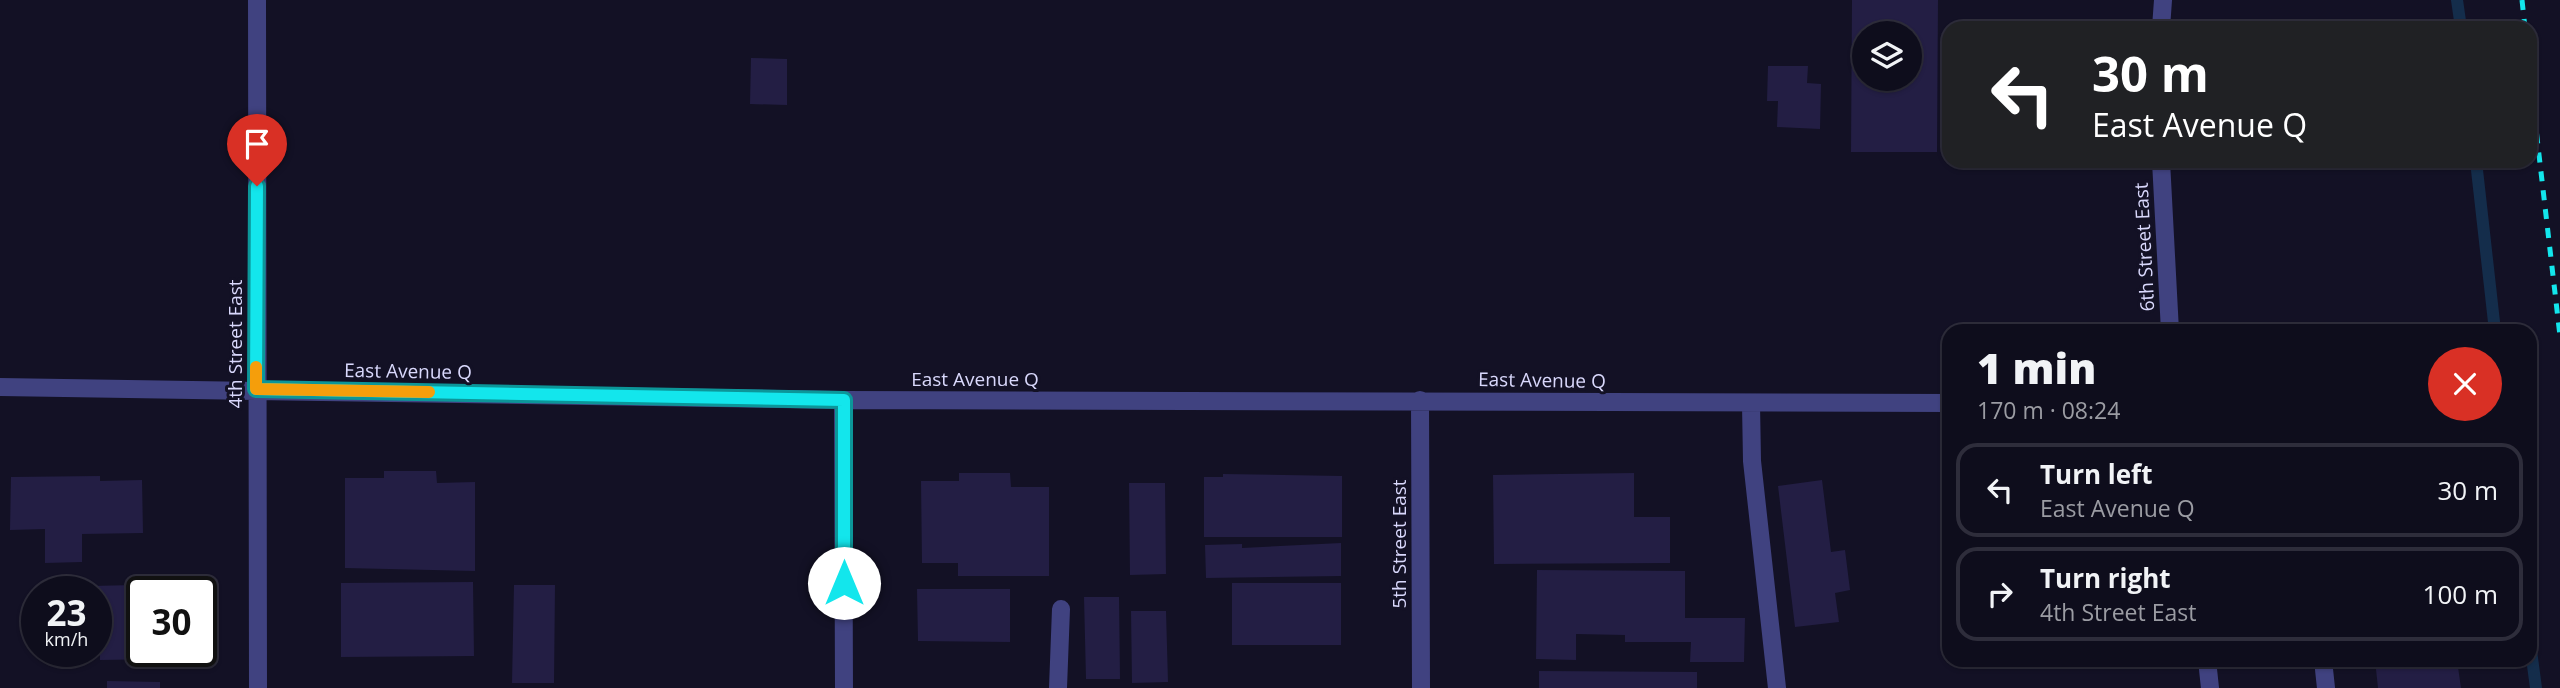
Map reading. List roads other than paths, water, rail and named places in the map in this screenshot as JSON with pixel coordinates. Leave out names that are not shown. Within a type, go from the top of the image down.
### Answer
[{"type":"street","name":"4th Street East","points":[[257,0],[258,688]]},
{"type":"street","points":[[2162,21],[2163,0]]},
{"type":"street","name":"6th Street East","points":[[2161,168],[2170,324]]},
{"type":"street","name":"East Avenue Q","points":[[0,387],[844,400],[1942,403]]},
{"type":"street","points":[[844,400],[844,688]]},
{"type":"street","name":"5th Street East","points":[[1420,400],[1421,688]]},
{"type":"street","points":[[1751,404],[1752,461],[1777,688]]},
{"type":"street","points":[[1058,688],[1061,609]]},
{"type":"street","points":[[2208,667],[2210,688]]},
{"type":"street","points":[[2324,667],[2326,688]]},
{"type":"waterway","points":[[2457,0],[2460,21]]},
{"type":"waterway","points":[[2477,168],[2494,324]]},
{"type":"waterway","points":[[2533,667],[2536,688]]},
{"type":"railway","points":[[2522,0],[2524,21]]},
{"type":"railway","points":[[2537,137],[2560,336]]}]
